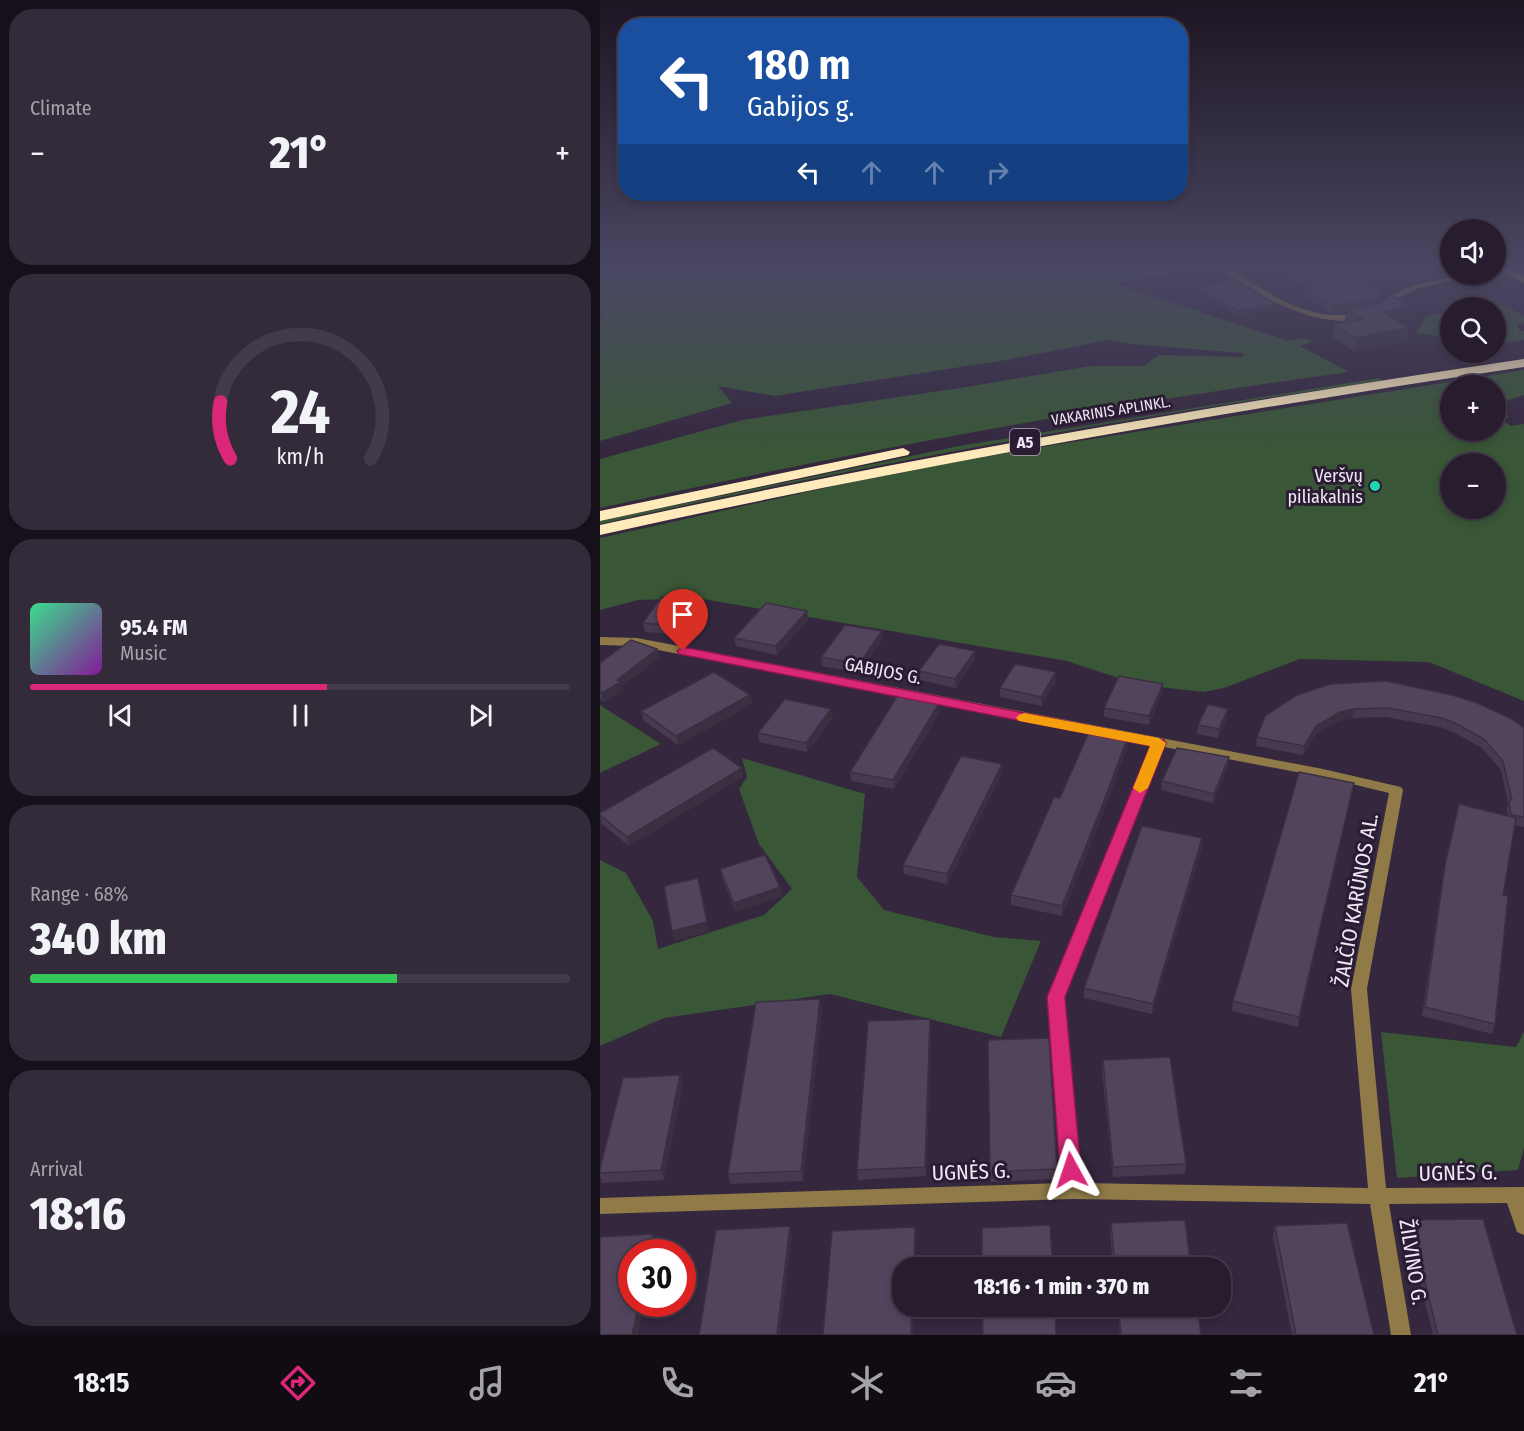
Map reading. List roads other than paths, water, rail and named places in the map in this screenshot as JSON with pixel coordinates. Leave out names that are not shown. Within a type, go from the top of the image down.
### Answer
[{"type":"highway","name":"VAKARINIS APLINKL.","points":[[600,516],[869,458],[1017,431],[1241,394],[1524,352]]},
{"type":"highway","name":"VAKARINIS APLINKL.","points":[[600,530],[877,470],[1033,441],[1524,363]]},
{"type":"street","name":"GABIJOS G.","points":[[600,641],[638,642],[1323,773],[1396,790]]},
{"type":"street","points":[[1073,1191],[1056,997],[1159,743]]},
{"type":"street","name":"ŽALČIO KARŪNOS AL.","points":[[1378,1196],[1359,989],[1396,790]]},
{"type":"street","name":"UGNĖS G.","points":[[600,1206],[1073,1191],[1378,1196],[1519,1195]]},
{"type":"street","points":[[1519,1195],[1524,1226]]},
{"type":"street","name":"ŽILVINO G.","points":[[1378,1196],[1401,1335]]},
{"type":"place","name":"Veršvų piliakalnis","points":[[1375,486]]}]
